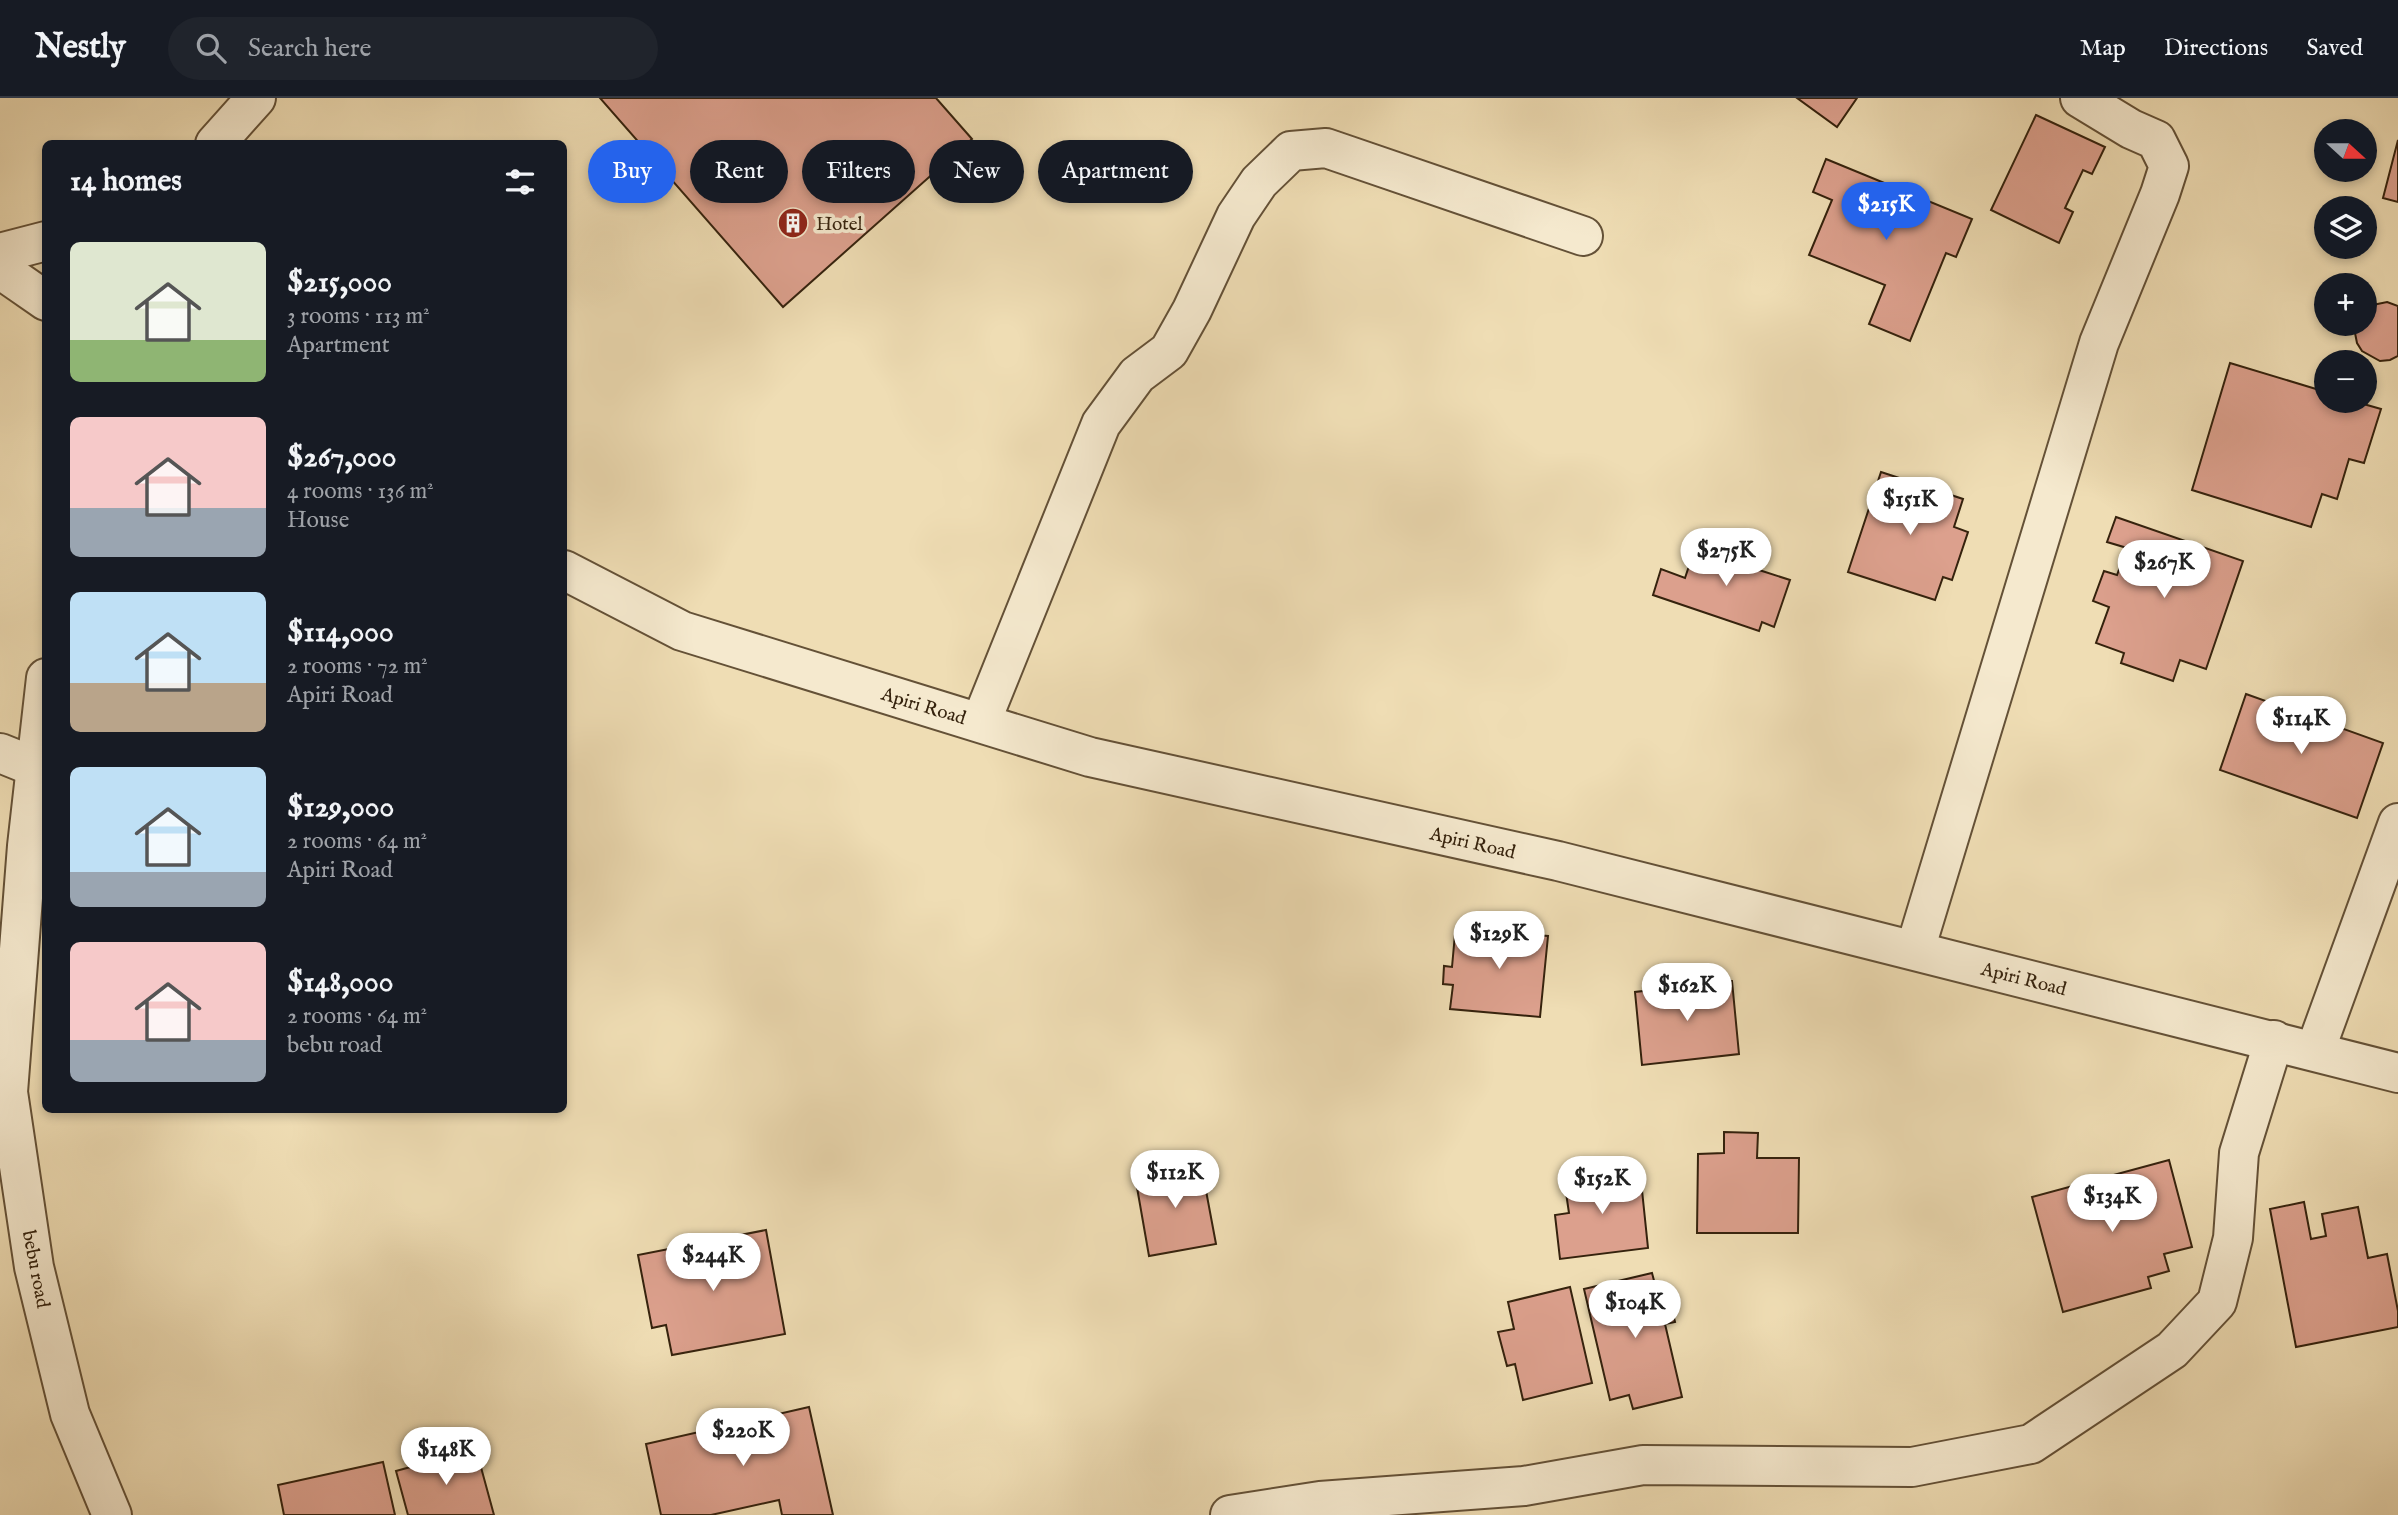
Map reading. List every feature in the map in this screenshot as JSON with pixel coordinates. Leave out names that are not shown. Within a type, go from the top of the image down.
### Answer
[{"type":"street","points":[[219,140],[256,98]]},
{"type":"street","points":[[1915,950],[2099,343],[2169,166],[2156,140],[2131,129],[2080,98]]},
{"type":"street","points":[[981,722],[1101,424],[1137,375],[1168,351],[1192,310],[1236,216],[1259,182],[1291,151],[1326,148],[1583,236]]},
{"type":"street","points":[[0,253],[42,242]]},
{"type":"street","points":[[0,269],[42,298]]},
{"type":"street","name":"Apiri Road","points":[[567,572],[682,631],[1090,757],[1558,861],[2398,1073]]},
{"type":"street","name":"bebu road","points":[[42,710],[27,846],[9,1092],[34,1267],[71,1414],[112,1515]]},
{"type":"street","points":[[0,753],[35,767]]},
{"type":"street","points":[[2315,1051],[2398,823]]},
{"type":"street","points":[[1230,1515],[1320,1501],[1524,1486],[1643,1465],[1912,1467],[2031,1444],[2172,1350],[2217,1302],[2233,1238],[2239,1153],[2274,1040]]},
{"type":"building","name":"Hotel","points":[[600,98],[936,98],[972,139],[929,140],[929,177],[915,190],[915,140],[802,140],[802,203],[900,203],[783,307],[692,203],[788,203],[788,140],[690,140],[690,201],[676,185],[676,140],[637,140]]},
{"type":"building","points":[[1797,98],[1857,98],[1837,127]]},
{"type":"building","points":[[2036,115],[2105,147],[2092,174],[2083,170],[2065,208],[2073,212],[2059,243],[1991,210]]},
{"type":"building","points":[[2398,140],[2398,202],[2383,198]]},
{"type":"building","points":[[1826,159],[1972,219],[1956,257],[1946,253],[1910,341],[1869,324],[1885,285],[1809,255],[1832,200],[1813,192]]},
{"type":"building","points":[[2387,302],[2398,306],[2398,356],[2390,360],[2380,361],[2377,359],[2377,350],[2361,350],[2357,343],[2356,336],[2377,336],[2377,304]]},
{"type":"building","points":[[2230,363],[2314,388],[2314,413],[2377,413],[2377,408],[2381,409],[2364,463],[2349,459],[2337,499],[2322,494],[2311,527],[2192,490]]},
{"type":"building","points":[[1881,472],[1963,499],[1954,527],[1968,532],[1952,580],[1943,577],[1935,600],[1848,572]]},
{"type":"building","points":[[2116,517],[2243,561],[2206,669],[2180,660],[2173,681],[2121,663],[2124,653],[2096,643],[2109,607],[2093,601],[2104,571],[2117,575],[2127,548],[2107,542]]},
{"type":"building","points":[[1697,542],[1758,563],[1756,569],[1790,580],[1774,627],[1762,622],[1759,631],[1653,595],[1661,569],[1685,578]]},
{"type":"building","points":[[2246,694],[2383,743],[2357,818],[2220,770]]},
{"type":"building","points":[[1493,917],[1523,920],[1521,934],[1548,936],[1540,1017],[1450,1009],[1453,985],[1443,984],[1444,966],[1452,967],[1455,934],[1490,937]]},
{"type":"building","points":[[1732,981],[1739,1054],[1642,1065],[1635,992]]},
{"type":"building","points":[[1724,1132],[1758,1133],[1757,1158],[1799,1158],[1798,1233],[1697,1233],[1698,1154],[1724,1153]]},
{"type":"building","points":[[2169,1160],[2192,1247],[2164,1254],[2169,1271],[2148,1277],[2151,1288],[2063,1312],[2032,1197]]},
{"type":"building","points":[[1201,1164],[1216,1244],[1149,1256],[1135,1176]]},
{"type":"building","points":[[1640,1171],[1648,1248],[1560,1259],[1555,1215],[1569,1213],[1564,1179]]},
{"type":"building","points":[[2304,1202],[2311,1239],[2326,1236],[2322,1214],[2358,1207],[2368,1258],[2387,1254],[2398,1311],[2398,1327],[2296,1347],[2270,1209]]},
{"type":"building","points":[[766,1230],[785,1334],[672,1355],[666,1325],[652,1328],[638,1255]]},
{"type":"building","points":[[1652,1273],[1657,1292],[1667,1289],[1675,1322],[1665,1324],[1682,1397],[1633,1409],[1629,1395],[1610,1400],[1584,1289]]},
{"type":"building","points":[[1570,1287],[1592,1383],[1523,1400],[1515,1364],[1507,1366],[1498,1332],[1514,1329],[1508,1302]]},
{"type":"building","points":[[809,1407],[833,1515],[782,1515],[779,1500],[711,1515],[661,1515],[646,1444]]},
{"type":"building","points":[[476,1449],[494,1515],[408,1515],[396,1471]]},
{"type":"building","points":[[383,1462],[395,1515],[284,1515],[278,1485]]},
{"type":"place","name":"Hotel","points":[[793,223]]}]
